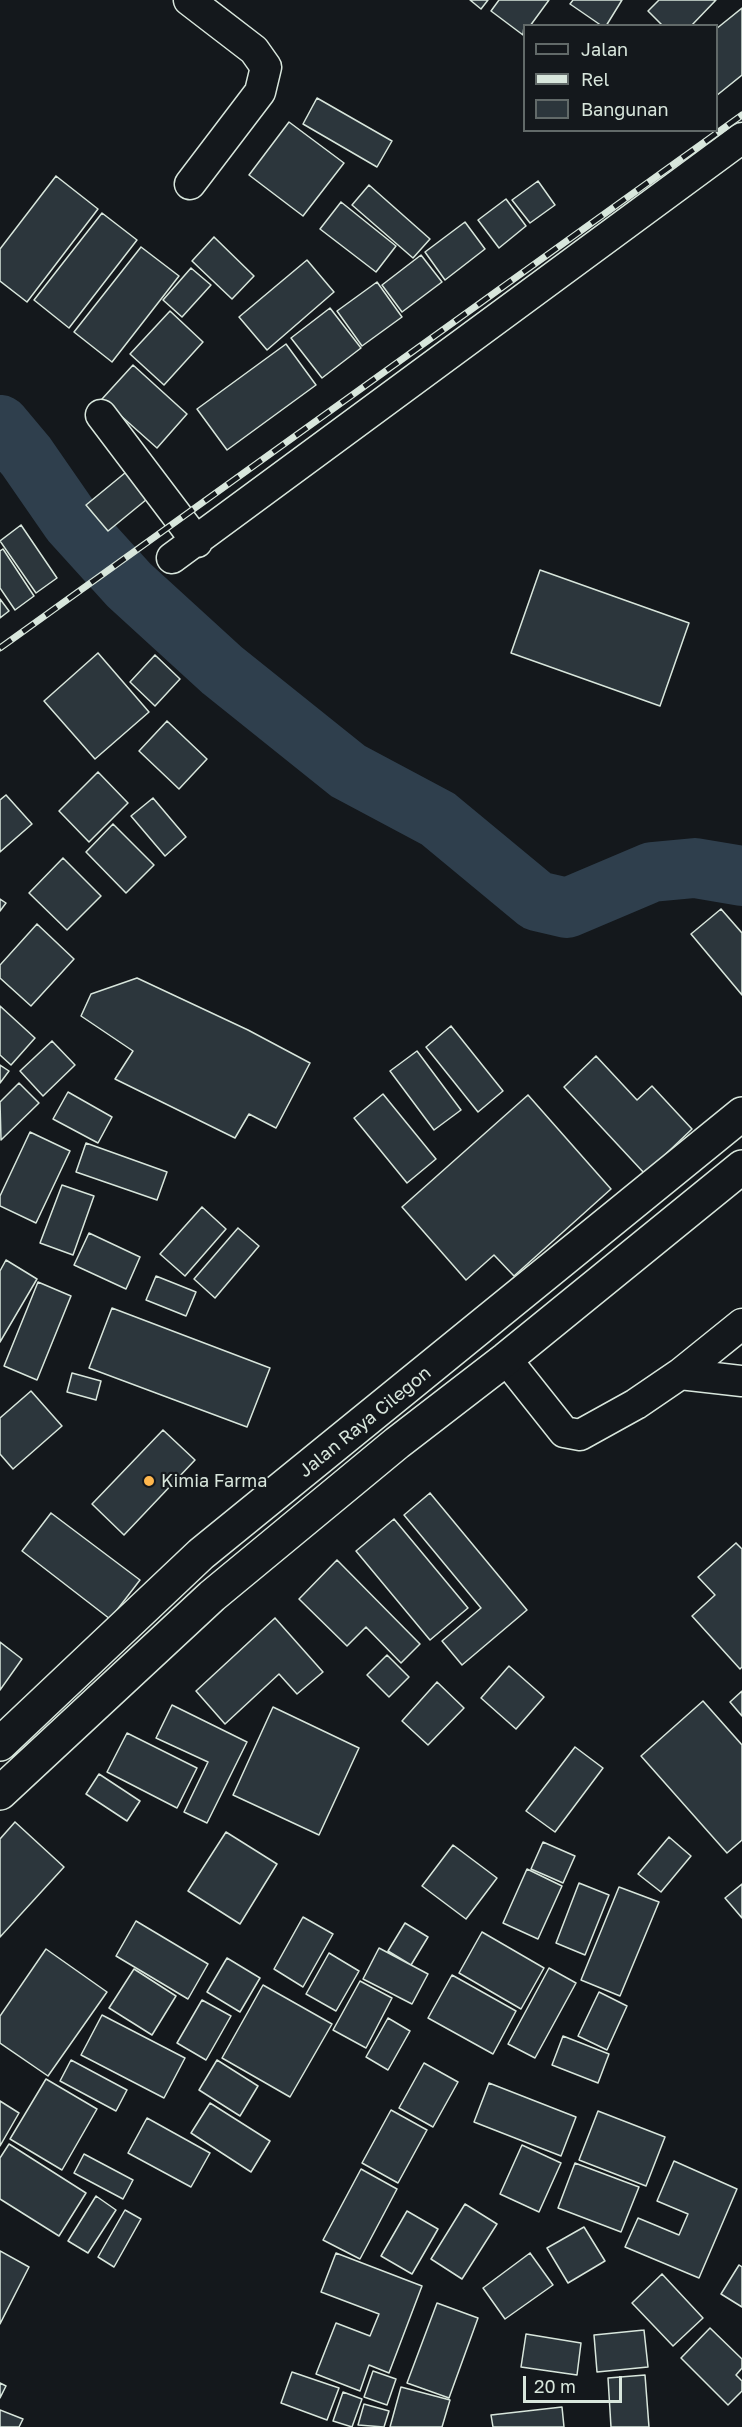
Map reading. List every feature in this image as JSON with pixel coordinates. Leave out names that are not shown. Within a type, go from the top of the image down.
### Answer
[{"type":"highway","name":"Jalan Raya Cilegon","points":[[0,1744],[201,1554],[742,1114]]},
{"type":"highway","name":"Jalan Raya Cilegon","points":[[0,1793],[212,1596],[397,1443],[506,1359],[742,1167]]},
{"type":"street","points":[[189,0],[254,50],[266,67],[260,92],[190,184]]},
{"type":"street","points":[[172,558],[197,542],[546,281],[742,138]]},
{"type":"street","points":[[101,415],[178,520],[197,542]]},
{"type":"street","points":[[506,1359],[564,1432],[580,1435],[636,1404],[680,1374],[742,1324]]},
{"type":"street","points":[[680,1374],[742,1381]]},
{"type":"building","points":[[470,0],[488,0],[481,9]]},
{"type":"building","points":[[499,0],[549,0],[531,24],[523,24],[523,35],[491,11]]},
{"type":"building","points":[[573,0],[622,0],[607,24],[599,24],[570,4]]},
{"type":"building","points":[[659,0],[716,0],[693,24],[661,24],[648,11]]},
{"type":"building","points":[[742,8],[742,75],[718,94],[718,27]]},
{"type":"building","points":[[317,98],[392,141],[377,167],[303,124]]},
{"type":"building","points":[[289,122],[344,163],[303,216],[249,175]]},
{"type":"building","points":[[56,176],[98,209],[27,302],[0,281],[0,249]]},
{"type":"building","points":[[538,181],[555,205],[530,223],[512,200]]},
{"type":"building","points":[[369,185],[430,239],[413,258],[352,205]]},
{"type":"building","points":[[506,199],[526,226],[499,248],[478,220]]},
{"type":"building","points":[[341,202],[396,246],[376,272],[320,229]]},
{"type":"building","points":[[102,213],[137,240],[69,328],[34,300]]},
{"type":"building","points":[[465,222],[485,249],[445,280],[425,252]]},
{"type":"building","points":[[214,237],[254,276],[232,299],[192,261]]},
{"type":"building","points":[[141,247],[179,276],[112,362],[74,332]]},
{"type":"building","points":[[421,255],[442,282],[402,312],[382,285]]},
{"type":"building","points":[[307,260],[334,292],[267,350],[239,317]]},
{"type":"building","points":[[191,268],[211,285],[182,317],[163,300]]},
{"type":"building","points":[[377,282],[402,317],[362,346],[337,311]]},
{"type":"building","points":[[330,308],[361,348],[322,378],[291,338]]},
{"type":"building","points":[[170,311],[203,342],[164,385],[130,354]]},
{"type":"building","points":[[286,344],[316,385],[227,450],[197,409]]},
{"type":"building","points":[[133,365],[187,414],[157,448],[102,399]]},
{"type":"building","points":[[131,468],[152,495],[108,531],[86,505]]},
{"type":"building","points":[[21,525],[57,578],[36,593],[0,541]]},
{"type":"building","points":[[3,549],[34,596],[15,610],[0,588],[0,551]]},
{"type":"building","points":[[540,570],[689,623],[660,706],[511,653]]},
{"type":"building","points":[[0,599],[9,611],[0,618]]},
{"type":"building","points":[[98,653],[149,712],[95,759],[44,701]]},
{"type":"building","points":[[155,655],[180,679],[155,706],[130,682]]},
{"type":"building","points":[[167,721],[207,759],[179,789],[139,751]]},
{"type":"building","points":[[98,772],[128,803],[89,842],[59,811]]},
{"type":"building","points":[[6,795],[32,824],[0,852],[0,800]]},
{"type":"building","points":[[153,798],[186,837],[165,856],[131,816]]},
{"type":"building","points":[[113,824],[154,865],[126,893],[86,852]]},
{"type":"building","points":[[63,858],[101,896],[67,930],[29,893]]},
{"type":"building","points":[[0,899],[6,903],[0,911]]},
{"type":"building","points":[[721,909],[742,933],[742,995],[691,934]]},
{"type":"building","points":[[37,924],[74,959],[31,1006],[0,978],[0,965]]},
{"type":"building","points":[[137,978],[248,1030],[310,1063],[276,1128],[249,1114],[235,1138],[115,1079],[133,1051],[81,1016],[91,994]]},
{"type":"building","points":[[0,1006],[35,1038],[11,1065],[0,1055]]},
{"type":"building","points":[[451,1026],[503,1091],[478,1112],[426,1047]]},
{"type":"building","points":[[52,1041],[75,1065],[43,1096],[20,1071]]},
{"type":"building","points":[[417,1051],[461,1110],[434,1130],[390,1071]]},
{"type":"building","points":[[596,1056],[637,1100],[652,1086],[692,1129],[645,1174],[564,1087]]},
{"type":"building","points":[[0,1065],[9,1071],[0,1083]]},
{"type":"building","points":[[19,1083],[39,1103],[1,1140],[0,1102]]},
{"type":"building","points":[[68,1092],[112,1117],[98,1143],[53,1119]]},
{"type":"building","points":[[383,1094],[436,1159],[407,1183],[354,1118]]},
{"type":"building","points":[[528,1095],[611,1189],[514,1276],[494,1255],[466,1280],[402,1207]]},
{"type":"building","points":[[30,1132],[70,1151],[36,1223],[0,1206],[0,1196]]},
{"type":"building","points":[[86,1143],[167,1172],[157,1200],[76,1172]]},
{"type":"building","points":[[62,1185],[94,1196],[73,1255],[40,1243]]},
{"type":"building","points":[[202,1207],[226,1229],[185,1276],[160,1254]]},
{"type":"building","points":[[238,1228],[259,1246],[215,1298],[194,1279]]},
{"type":"building","points":[[89,1233],[140,1257],[126,1289],[74,1265]]},
{"type":"building","points":[[6,1260],[37,1279],[0,1342],[0,1271]]},
{"type":"building","points":[[156,1276],[196,1292],[186,1316],[146,1300]]},
{"type":"building","points":[[38,1282],[71,1296],[37,1380],[4,1366]]},
{"type":"building","points":[[112,1308],[270,1368],[247,1427],[89,1368]]},
{"type":"building","points":[[72,1373],[101,1381],[96,1400],[67,1392]]},
{"type":"building","points":[[31,1391],[62,1426],[13,1469],[0,1454],[0,1418]]},
{"type":"building","points":[[163,1430],[195,1460],[124,1535],[92,1504]]},
{"type":"building","points":[[430,1493],[527,1610],[462,1665],[442,1641],[481,1608],[404,1515]]},
{"type":"building","points":[[51,1513],[140,1580],[110,1619],[22,1551]]},
{"type":"building","points":[[394,1519],[468,1608],[430,1640],[356,1551]]},
{"type":"building","points":[[736,1543],[742,1549],[742,1667],[740,1669],[692,1616],[715,1595],[698,1577]]},
{"type":"building","points":[[337,1560],[420,1644],[401,1663],[366,1627],[347,1646],[299,1599]]},
{"type":"building","points":[[275,1618],[323,1672],[297,1694],[279,1674],[225,1724],[196,1691]]},
{"type":"building","points":[[0,1642],[22,1659],[0,1690]]},
{"type":"building","points":[[387,1655],[409,1677],[389,1697],[367,1675]]},
{"type":"building","points":[[509,1666],[544,1697],[516,1729],[481,1698]]},
{"type":"building","points":[[437,1682],[464,1708],[428,1745],[402,1721]]},
{"type":"building","points":[[742,1691],[742,1716],[730,1702]]},
{"type":"building","points":[[703,1701],[742,1745],[742,1840],[727,1853],[641,1756]]},
{"type":"building","points":[[172,1705],[247,1742],[207,1823],[184,1812],[208,1762],[156,1738]]},
{"type":"building","points":[[273,1707],[359,1748],[319,1835],[233,1795]]},
{"type":"building","points":[[127,1733],[197,1768],[177,1808],[107,1772]]},
{"type":"building","points":[[575,1747],[603,1768],[555,1832],[526,1811]]},
{"type":"building","points":[[99,1774],[140,1801],[127,1821],[86,1794]]},
{"type":"building","points":[[15,1822],[64,1867],[0,1937],[0,1839]]},
{"type":"building","points":[[226,1832],[277,1864],[240,1924],[188,1891]]},
{"type":"building","points":[[669,1837],[691,1856],[661,1892],[638,1874]]},
{"type":"building","points":[[543,1842],[575,1856],[563,1883],[531,1869]]},
{"type":"building","points":[[453,1845],[497,1878],[466,1919],[422,1886]]},
{"type":"building","points":[[527,1869],[562,1886],[538,1939],[503,1923]]},
{"type":"building","points":[[579,1883],[609,1895],[585,1955],[556,1943]]},
{"type":"building","points":[[742,1884],[742,1918],[725,1898]]},
{"type":"building","points":[[619,1887],[659,1902],[620,1996],[581,1980]]},
{"type":"building","points":[[303,1917],[333,1934],[303,1987],[274,1969]]},
{"type":"building","points":[[136,1921],[208,1964],[188,1999],[116,1956]]},
{"type":"building","points":[[405,1923],[428,1937],[411,1965],[388,1951]]},
{"type":"building","points":[[482,1932],[544,1968],[521,2009],[459,1973]]},
{"type":"building","points":[[379,1948],[428,1974],[412,2004],[363,1979]]},
{"type":"building","points":[[46,1949],[107,1992],[48,2076],[0,2043],[0,2016]]},
{"type":"building","points":[[329,1953],[359,1971],[336,2011],[306,1994]]},
{"type":"building","points":[[227,1958],[260,1978],[240,2012],[207,1992]]},
{"type":"building","points":[[549,1968],[576,1983],[535,2058],[508,2044]]},
{"type":"building","points":[[134,1969],[176,1996],[152,2035],[109,2008]]},
{"type":"building","points":[[452,1975],[516,2011],[493,2054],[428,2018]]},
{"type":"building","points":[[360,1981],[392,1998],[366,2048],[333,2030]]},
{"type":"building","points":[[263,1985],[332,2024],[290,2097],[222,2058]]},
{"type":"building","points":[[599,1992],[627,2006],[607,2050],[578,2036]]},
{"type":"building","points":[[202,2000],[231,2016],[206,2060],[177,2043]]},
{"type":"building","points":[[102,2015],[185,2058],[164,2098],[81,2055]]},
{"type":"building","points":[[388,2018],[410,2031],[388,2070],[366,2057]]},
{"type":"building","points":[[563,2036],[609,2054],[598,2083],[552,2065]]},
{"type":"building","points":[[71,2060],[127,2090],[116,2111],[60,2081]]},
{"type":"building","points":[[217,2060],[258,2086],[240,2116],[199,2090]]},
{"type":"building","points":[[424,2063],[458,2082],[433,2127],[399,2108]]},
{"type":"building","points":[[46,2079],[97,2109],[62,2170],[10,2139]]},
{"type":"building","points":[[489,2083],[576,2117],[561,2156],[474,2122]]},
{"type":"building","points":[[0,2101],[19,2113],[0,2146]]},
{"type":"building","points":[[210,2103],[270,2141],[251,2172],[191,2133]]},
{"type":"building","points":[[391,2110],[427,2130],[398,2183],[362,2163]]},
{"type":"building","points":[[598,2111],[665,2137],[646,2186],[579,2160]]},
{"type":"building","points":[[147,2118],[210,2153],[191,2187],[128,2153]]},
{"type":"building","points":[[9,2144],[86,2193],[59,2236],[0,2199],[0,2158]]},
{"type":"building","points":[[522,2145],[561,2163],[539,2212],[500,2194]]},
{"type":"building","points":[[84,2154],[133,2180],[123,2199],[74,2173]]},
{"type":"building","points":[[674,2161],[737,2189],[699,2278],[625,2247],[638,2218],[679,2235],[688,2214],[657,2201]]},
{"type":"building","points":[[575,2163],[639,2187],[621,2232],[558,2208]]},
{"type":"building","points":[[361,2169],[397,2189],[360,2259],[323,2240]]},
{"type":"building","points":[[96,2196],[116,2210],[88,2253],[68,2241]]},
{"type":"building","points":[[465,2204],[497,2224],[462,2279],[431,2259]]},
{"type":"building","points":[[125,2210],[141,2219],[114,2267],[98,2257]]},
{"type":"building","points":[[407,2211],[438,2229],[412,2274],[381,2256]]},
{"type":"building","points":[[584,2227],[605,2261],[568,2283],[547,2248]]},
{"type":"building","points":[[0,2251],[29,2267],[0,2324]]},
{"type":"building","points":[[336,2253],[422,2286],[389,2373],[369,2365],[360,2391],[316,2374],[336,2323],[370,2336],[379,2314],[321,2292]]},
{"type":"building","points":[[530,2253],[553,2285],[505,2319],[483,2288]]},
{"type":"building","points":[[739,2265],[742,2267],[742,2307],[721,2294]]},
{"type":"building","points":[[662,2274],[703,2318],[673,2346],[632,2303]]},
{"type":"building","points":[[437,2303],[478,2318],[449,2398],[407,2383]]},
{"type":"building","points":[[710,2328],[742,2359],[742,2368],[736,2375],[742,2381],[742,2391],[728,2405],[681,2358]]},
{"type":"building","points":[[644,2330],[648,2367],[597,2372],[594,2335]]},
{"type":"building","points":[[526,2334],[581,2343],[577,2375],[521,2367]]},
{"type":"building","points":[[373,2371],[396,2379],[387,2405],[364,2397]]},
{"type":"building","points":[[292,2372],[339,2388],[327,2420],[281,2403]]},
{"type":"building","points":[[645,2375],[649,2427],[611,2427],[608,2378]]},
{"type":"building","points":[[0,2383],[6,2386],[0,2398]]},
{"type":"building","points":[[401,2387],[450,2400],[442,2427],[390,2427]]},
{"type":"building","points":[[343,2392],[362,2399],[352,2427],[333,2421]]},
{"type":"building","points":[[364,2404],[389,2411],[384,2427],[358,2425]]},
{"type":"building","points":[[562,2407],[564,2427],[493,2427],[491,2415]]},
{"type":"building","points":[[0,2410],[23,2419],[19,2427],[0,2427]]},
{"type":"waterway","points":[[0,425],[26,456],[71,521],[129,585],[222,670],[348,771],[438,819],[537,901],[567,908],[652,872],[695,868],[742,876]]},
{"type":"railway","points":[[0,648],[742,115]]},
{"type":"place","name":"Kimia Farma","points":[[149,1481]]}]
